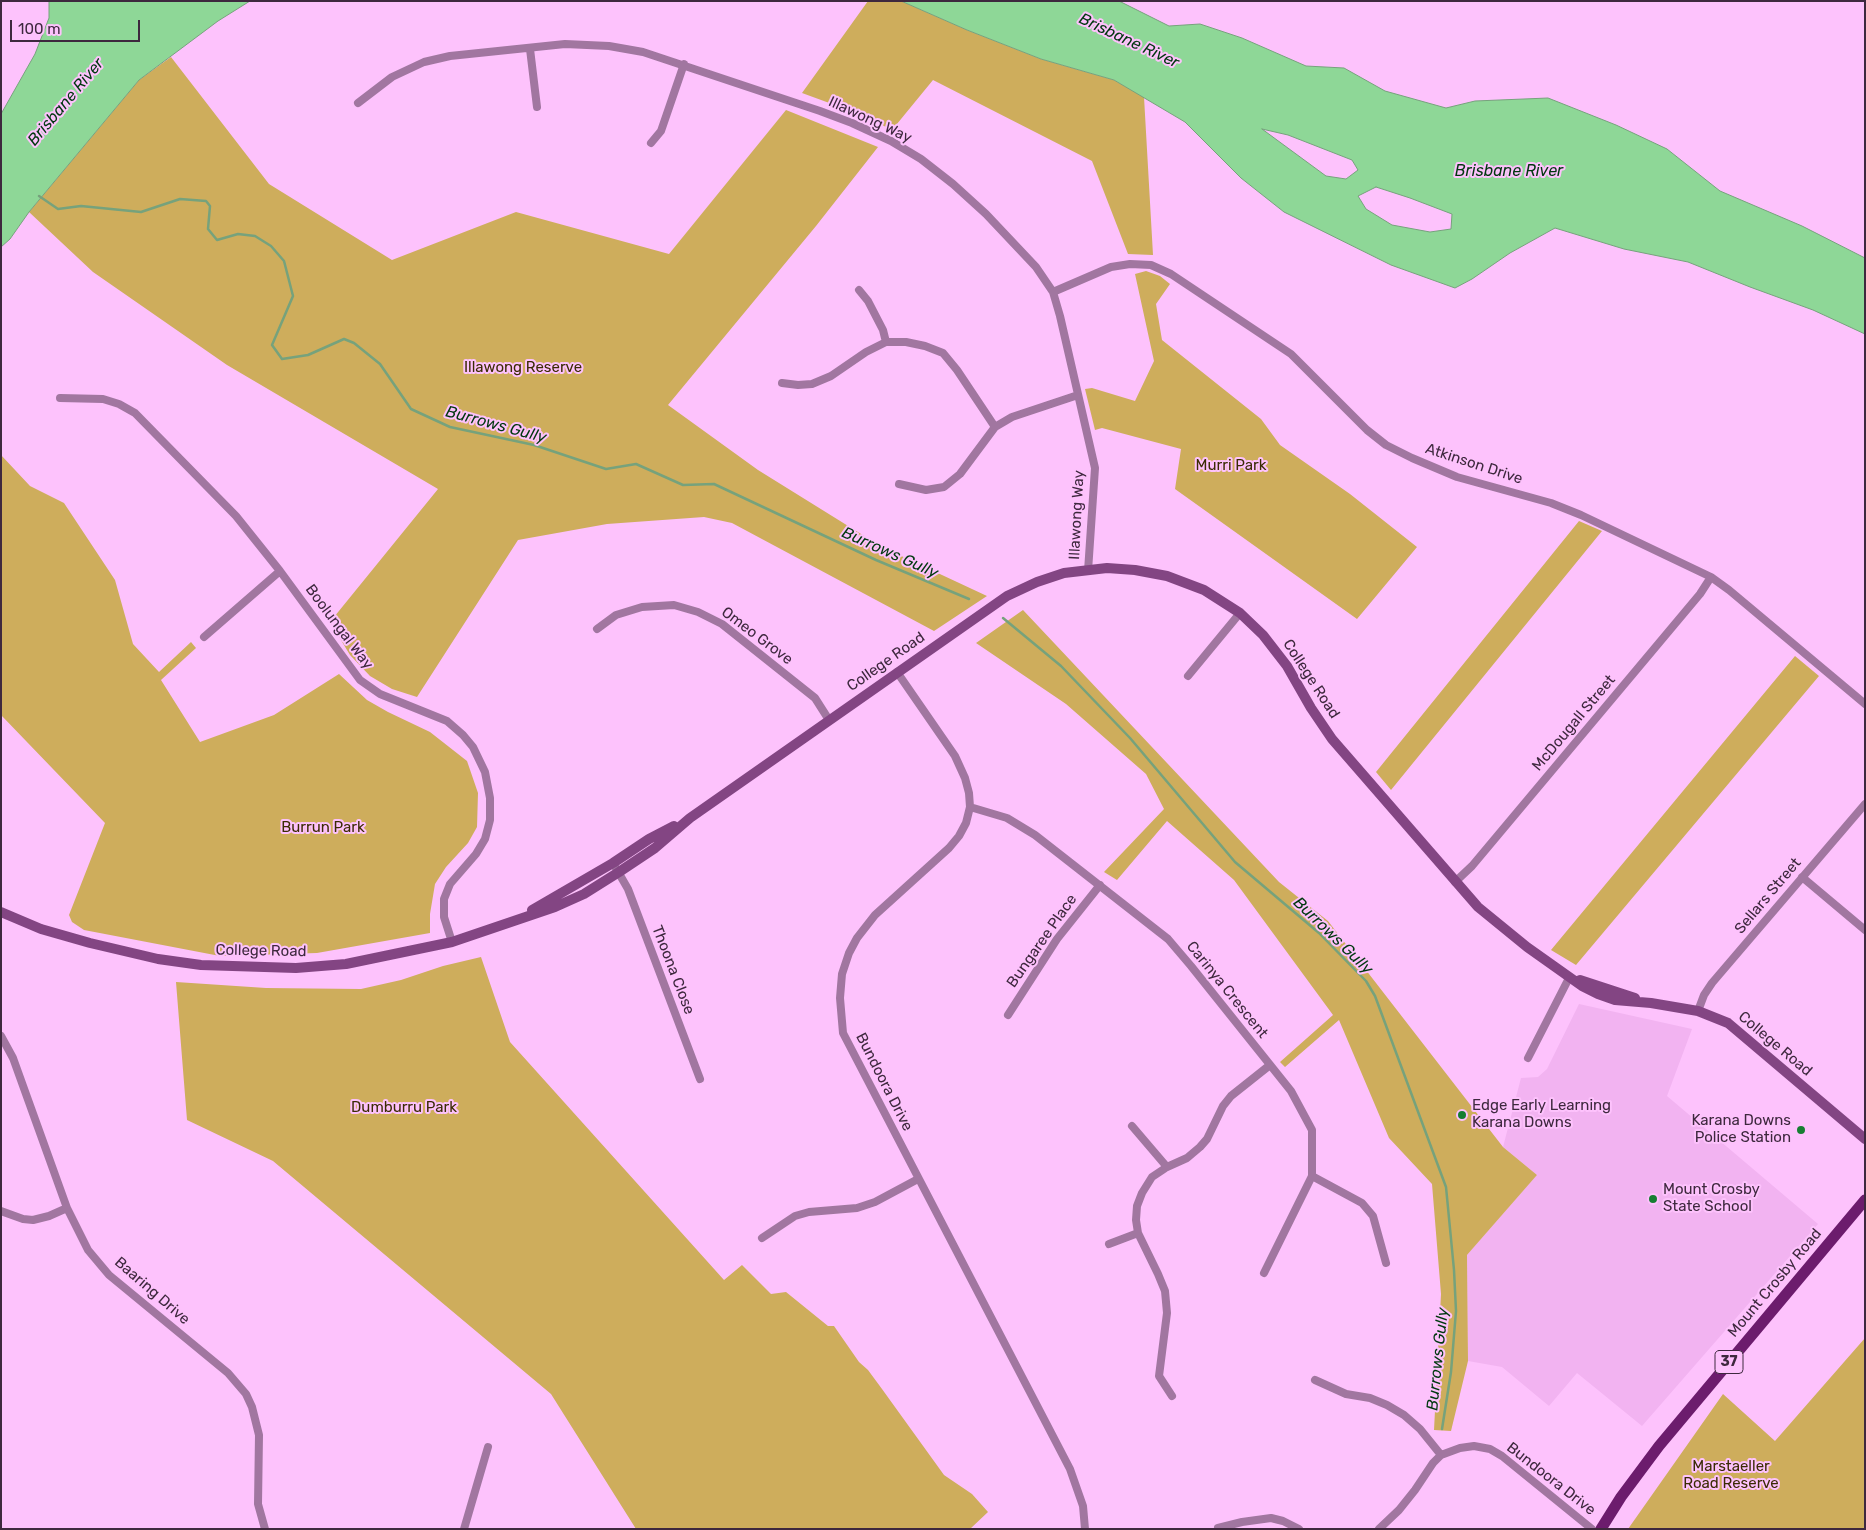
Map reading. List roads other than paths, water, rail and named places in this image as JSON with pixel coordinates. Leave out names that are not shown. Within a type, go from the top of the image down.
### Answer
[{"type":"main road","name":"College Road","points":[[1,912],[41,929],[98,945],[158,960],[201,965],[296,968],[346,964],[452,942],[555,907],[584,894],[616,868],[655,848],[690,818],[1007,596],[1037,582],[1064,573],[1107,568],[1134,570],[1167,576],[1204,590],[1240,613],[1264,635],[1287,666],[1311,708],[1332,739],[1478,907],[1527,948],[1582,986],[1610,999],[1651,1003],[1698,1011],[1728,1023],[1865,1139]]},
{"type":"main road","name":"Mount Crosby Road","points":[[1601,1529],[1621,1497],[1659,1446],[1865,1200]]},
{"type":"street","name":"Illawong Way","points":[[358,103],[392,78],[424,62],[450,56],[565,44],[609,46],[644,52],[684,64],[852,123],[891,141],[921,159],[953,184],[986,214],[1036,267],[1053,292],[1094,468],[1088,571]]},
{"type":"street","points":[[530,49],[537,107]]},
{"type":"street","points":[[651,143],[661,131],[684,64]]},
{"type":"street","name":"Atkinson Drive","points":[[1053,292],[1111,267],[1130,264],[1150,265],[1171,274],[1291,354],[1367,430],[1386,445],[1412,458],[1458,476],[1551,503],[1580,514],[1711,577],[1865,704]]},
{"type":"street","points":[[859,290],[868,301],[883,330],[886,342]]},
{"type":"street","points":[[782,383],[812,384],[831,376],[866,352],[886,342],[906,342],[925,346],[943,353],[957,370],[995,427]]},
{"type":"street","points":[[899,484],[926,490],[944,486],[960,474],[995,427],[1012,417],[1078,395]]},
{"type":"street","name":"Boolungal Way","points":[[60,398],[103,399],[119,404],[135,413],[236,516],[280,571],[360,680],[380,694],[447,721],[463,735],[480,759],[486,772],[490,798],[490,820],[485,839],[476,854],[450,884],[444,899],[444,917],[452,942]]},
{"type":"street","points":[[204,636],[280,571]]},
{"type":"street","name":"McDougall Street","points":[[1455,882],[1472,866],[1700,594],[1711,577]]},
{"type":"street","name":"Omeo Grove","points":[[598,629],[616,615],[642,607],[674,605],[698,612],[722,624],[815,698],[828,720]]},
{"type":"street","points":[[1188,676],[1240,613]]},
{"type":"street","name":"Bundoora Drive","points":[[897,672],[955,756],[965,778],[970,807],[963,830],[949,848],[875,915],[862,931],[849,953],[842,974],[840,998],[843,1033],[1070,1469],[1083,1506],[1085,1529]]},
{"type":"street","name":"Sellars Street","points":[[1698,1011],[1704,994],[1712,983],[1865,804]]},
{"type":"street","name":"Carinya Crescent","points":[[970,807],[1016,823],[1035,835],[1168,939],[1291,1091],[1312,1130],[1312,1176],[1264,1273]]},
{"type":"street","name":"Thoona Close","points":[[616,868],[628,889],[700,1079]]},
{"type":"street","points":[[1802,877],[1865,930]]},
{"type":"street","name":"Bungaree Place","points":[[1008,1015],[1057,939],[1100,885]]},
{"type":"street","points":[[1528,1058],[1569,978]]},
{"type":"street","name":"Baaring Drive","points":[[1,1036],[13,1058],[67,1208],[88,1250],[109,1275],[228,1373],[246,1394],[256,1422],[258,1435],[258,1504],[265,1529]]},
{"type":"street","points":[[1172,1396],[1159,1376],[1167,1313],[1164,1291],[1138,1233],[1136,1220],[1137,1206],[1142,1193],[1152,1178],[1167,1167],[1186,1158],[1200,1147],[1207,1139],[1218,1114],[1227,1101],[1270,1065]]},
{"type":"street","points":[[1132,1126],[1167,1167]]},
{"type":"street","points":[[1312,1176],[1362,1203],[1373,1216],[1386,1263]]},
{"type":"street","points":[[762,1238],[795,1216],[809,1212],[858,1208],[875,1202],[918,1179]]},
{"type":"street","points":[[1,1211],[12,1216],[33,1220],[49,1216],[67,1208]]},
{"type":"street","points":[[1109,1244],[1138,1233]]},
{"type":"street","points":[[1315,1380],[1346,1394],[1370,1398],[1404,1415],[1420,1430],[1441,1455],[1433,1463],[1399,1510],[1379,1529]]},
{"type":"street","name":"Bundoora Drive","points":[[1441,1455],[1460,1448],[1474,1446],[1490,1449],[1502,1456],[1592,1529]]},
{"type":"street","points":[[464,1529],[488,1447]]},
{"type":"street","points":[[1218,1528],[1271,1518],[1283,1521],[1299,1529]]},
{"type":"street","points":[[1386,1522],[1394,1529]]},
{"type":"water","name":"Brisbane River","points":[[49,1],[250,1],[218,21],[139,80],[29,212],[10,239],[1,247],[1,114],[35,54],[49,18]]},
{"type":"water","name":"Brisbane River","points":[[901,1],[1119,1],[1169,26],[1200,24],[1242,38],[1306,66],[1344,68],[1385,91],[1446,108],[1475,101],[1548,98],[1616,125],[1667,149],[1720,191],[1802,226],[1865,258],[1865,334],[1813,310],[1688,262],[1624,249],[1555,228],[1510,253],[1472,279],[1455,288],[1391,265],[1284,212],[1241,178],[1185,122],[1114,80],[1041,59],[967,30]],"holes":[[[1262,129],[1288,135],[1352,160],[1358,170],[1346,179],[1326,176]],[[1376,187],[1452,214],[1451,229],[1430,232],[1392,225],[1366,209],[1358,196]]]},
{"type":"waterway","name":"Burrows Gully","points":[[39,196],[58,209],[81,206],[141,212],[180,199],[206,201],[210,206],[208,229],[217,240],[238,234],[255,236],[271,246],[284,261],[293,296],[272,345],[282,359],[308,355],[344,339],[354,343],[380,364],[411,409],[450,427],[534,445],[606,469],[636,464],[683,485],[714,484],[876,560],[969,599]]},
{"type":"waterway","name":"Burrows Gully","points":[[1003,618],[1061,666],[1130,738],[1235,862],[1319,933],[1366,981],[1375,996],[1446,1187],[1456,1311],[1451,1372],[1442,1429]]},
{"type":"place","name":"Edge Early Learning Karana Downs","points":[[1462,1115]]},
{"type":"place","name":"Karana Downs Police Station","points":[[1801,1130]]},
{"type":"place","name":"Mount Crosby State School","points":[[1653,1199]]},
{"type":"park label","name":"Illawong Reserve","points":[[523,368]]},
{"type":"park label","name":"Murri Park","points":[[1231,466]]},
{"type":"park label","name":"Burrun Park","points":[[323,828]]},
{"type":"park label","name":"Dumburru Park","points":[[404,1108]]},
{"type":"park label","name":"Marstaeller Road Reserve","points":[[1731,1476]]}]
